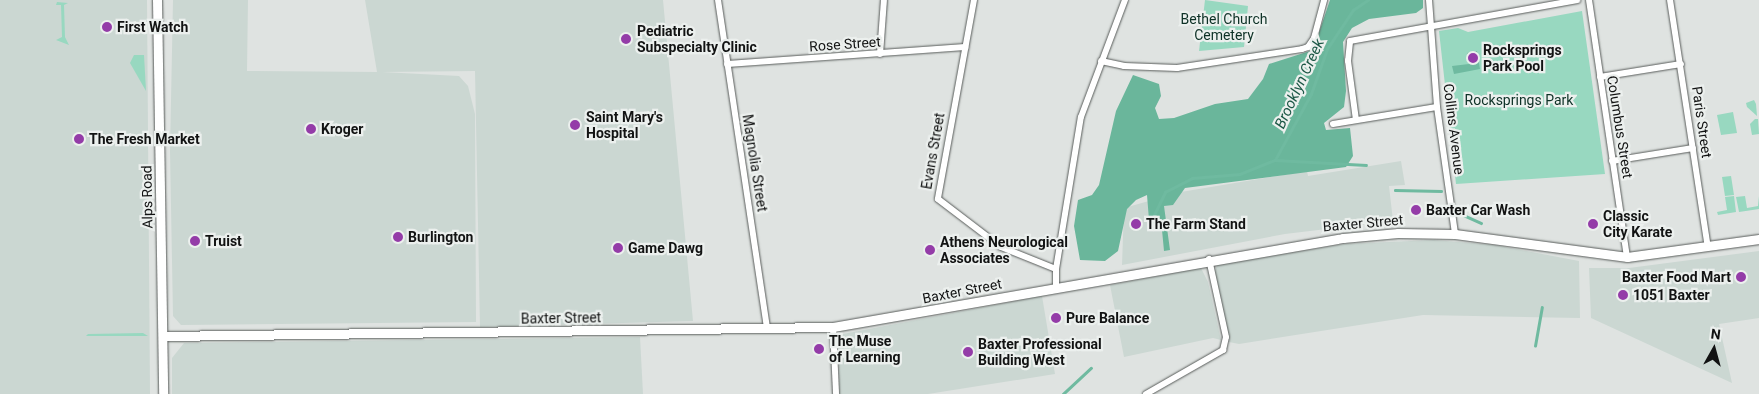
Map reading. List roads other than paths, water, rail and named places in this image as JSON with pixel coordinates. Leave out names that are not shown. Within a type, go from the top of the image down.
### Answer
[{"type":"main road","name":"Alps Road","points":[[157,0],[163,394]]},
{"type":"main road","name":"Baxter Street","points":[[163,336],[833,327],[1209,259],[1343,238],[1398,233],[1455,234],[1594,255],[1627,257],[1759,239]]},
{"type":"street","name":"Magnolia Street","points":[[718,0],[767,329]]},
{"type":"street","points":[[880,54],[884,0]]},
{"type":"street","name":"Evans Street","points":[[974,0],[938,198],[995,243],[1056,269]]},
{"type":"street","points":[[1056,287],[1056,269],[1081,117],[1125,0]]},
{"type":"street","points":[[1101,61],[1140,67],[1177,68],[1302,49],[1308,47],[1314,38],[1324,0]]},
{"type":"street","name":"Collins Avenue","points":[[1429,0],[1437,107],[1455,234]]},
{"type":"street","points":[[1356,120],[1348,62],[1350,42],[1577,0]]},
{"type":"street","name":"Columbus Street","points":[[1589,0],[1627,257]]},
{"type":"street","name":"Paris Street","points":[[1670,0],[1708,247]]},
{"type":"street","name":"Rose Street","points":[[727,64],[965,47]]},
{"type":"street","points":[[1600,77],[1681,64]]},
{"type":"street","points":[[1334,124],[1437,107]]},
{"type":"street","points":[[1612,160],[1693,148]]},
{"type":"street","points":[[1146,394],[1223,350],[1226,337],[1209,259]]},
{"type":"street","points":[[833,327],[836,394]]},
{"type":"waterway","name":"Brooklyn Creek","points":[[1275,160],[1311,94],[1327,49],[1353,10],[1368,0]]},
{"type":"waterway","points":[[1153,217],[1165,192],[1192,178],[1240,174],[1275,160],[1366,165]]},
{"type":"waterway","points":[[1395,190],[1441,191]]},
{"type":"waterway","points":[[1461,214],[1481,223]]},
{"type":"waterway","points":[[1535,346],[1542,308]]},
{"type":"waterway","name":"Brooklyn Creek","points":[[1063,394],[1091,368]]},
{"type":"place","name":"First Watch","points":[[107,27]]},
{"type":"place","name":"Pediatric Subspecialty Clinic","points":[[626,39]]},
{"type":"place","name":"Rocksprings Park Pool","points":[[1473,58]]},
{"type":"place","name":"Saint Mary's Hospital","points":[[575,125]]},
{"type":"place","name":"Kroger","points":[[311,129]]},
{"type":"place","name":"The Fresh Market","points":[[79,139]]},
{"type":"place","name":"Baxter Car Wash","points":[[1416,210]]},
{"type":"place","name":"The Farm Stand","points":[[1136,224]]},
{"type":"place","name":"Classic City Karate","points":[[1593,224]]},
{"type":"place","name":"Burlington","points":[[398,237]]},
{"type":"place","name":"Truist","points":[[195,241]]},
{"type":"place","name":"Game Dawg","points":[[618,248]]},
{"type":"place","name":"Athens Neurological Associates","points":[[930,250]]},
{"type":"place","name":"Baxter Food Mart","points":[[1741,277]]},
{"type":"place","name":"1051 Baxter","points":[[1623,295]]},
{"type":"place","name":"Pure Balance","points":[[1056,318]]},
{"type":"place","name":"The Muse of Learning","points":[[819,349]]},
{"type":"place","name":"Baxter Professional Building West","points":[[968,352]]},
{"type":"park label","name":"Bethel Church Cemetery","points":[[1224,28]]},
{"type":"park label","name":"Rocksprings Park","points":[[1519,100]]}]
